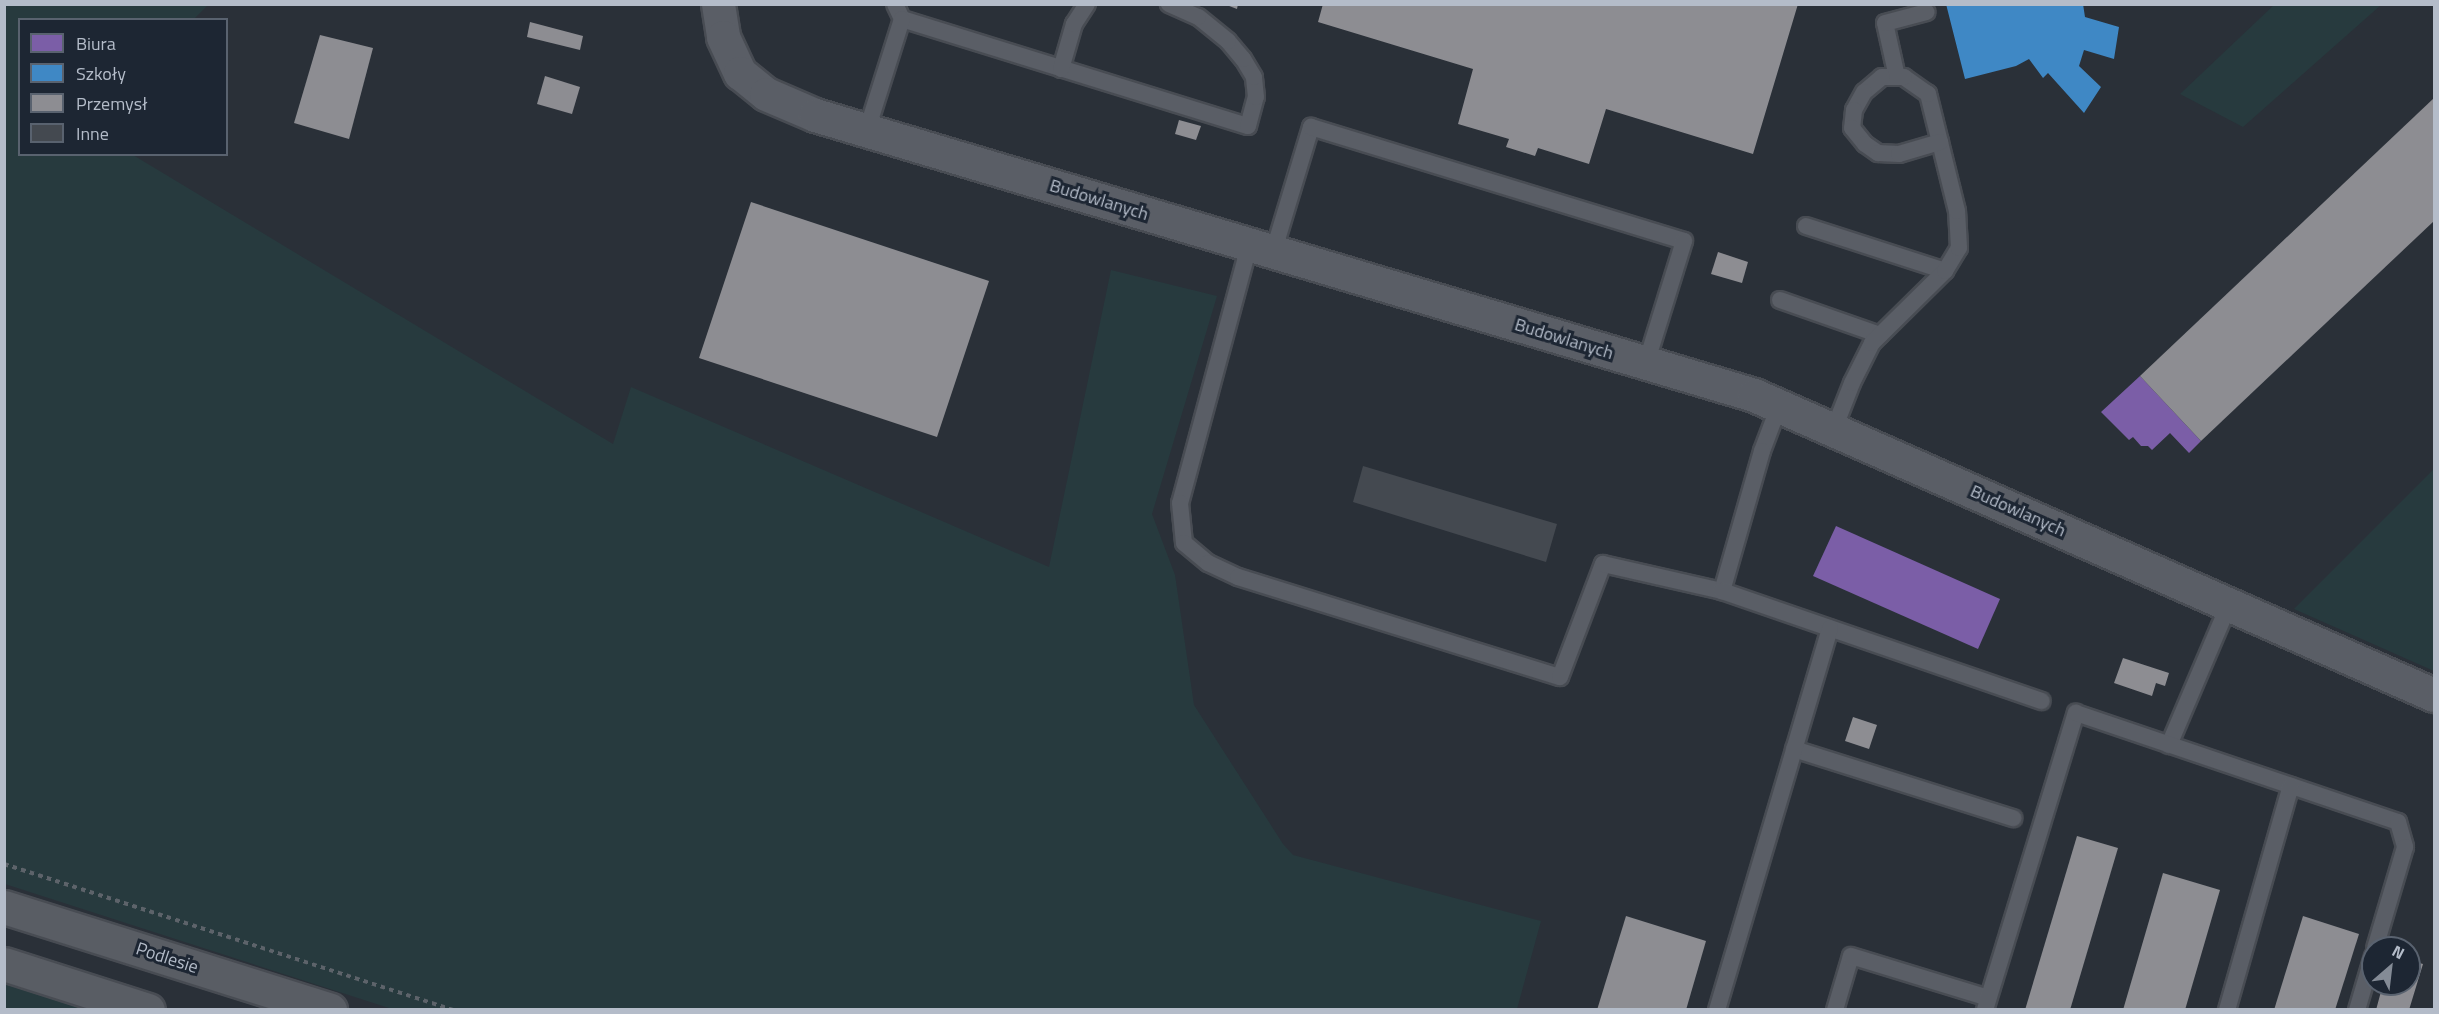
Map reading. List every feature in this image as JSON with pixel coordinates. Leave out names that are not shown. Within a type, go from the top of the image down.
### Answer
[{"type":"street","name":"Budowlanych","points":[[718,4],[723,38],[740,73],[766,94],[815,115],[1754,395],[2434,695]]},
{"type":"street","name":"Podlesie","points":[[4,907],[330,1010]]},
{"type":"street","points":[[4,964],[148,1010]]},
{"type":"lane","points":[[1061,69],[1074,24],[1087,4]]},
{"type":"lane","points":[[867,130],[898,12],[1061,69],[1248,126],[1256,98],[1254,77],[1243,59],[1228,41],[1198,17],[1169,4]]},
{"type":"lane","points":[[1897,77],[1885,23],[1927,12]]},
{"type":"lane","points":[[1834,429],[1852,383],[1872,343],[1946,272],[1959,248],[1956,211],[1940,142],[1928,94],[1904,77],[1882,77],[1864,92],[1854,110],[1852,128],[1865,144],[1878,153],[1899,154],[1940,142]]},
{"type":"lane","points":[[1646,364],[1684,241],[1311,127],[1261,249],[1180,503],[1184,543],[1208,563],[1238,577],[1560,677],[1603,564],[1722,591],[2042,701]]},
{"type":"lane","points":[[1806,226],[1946,272]]},
{"type":"lane","points":[[1780,300],[1880,335]]},
{"type":"lane","points":[[1722,591],[1762,451],[1779,406]]},
{"type":"lane","points":[[2169,745],[2229,604]]},
{"type":"lane","points":[[1717,1010],[1830,628]]},
{"type":"lane","points":[[1835,1010],[1851,956],[1986,1004],[2076,713],[2398,822],[2405,847],[2379,936]]},
{"type":"lane","points":[[1794,749],[2013,818]]},
{"type":"lane","points":[[2227,1010],[2291,786]]},
{"type":"path","points":[[4,864],[453,1010]]},
{"type":"green space","points":[[209,4],[195,18],[18,18],[18,156],[135,156],[613,444],[631,387],[1049,567],[1111,270],[1217,296],[1152,514],[1175,575],[1194,705],[1283,844],[1293,855],[1541,921],[1517,1009],[392,1009],[5,884],[5,5]]},
{"type":"green space","points":[[2275,4],[2381,5],[2243,127],[2180,94]]},
{"type":"green space","points":[[2434,469],[2434,671],[2294,609]]},
{"type":"green space","points":[[5,974],[115,1009],[5,1009]]},
{"type":"building: Biura","points":[[2140,376],[2201,441],[2189,453],[2170,433],[2152,450],[2148,446],[2141,446],[2133,437],[2129,440],[2101,412]]},
{"type":"building: Biura","points":[[1836,526],[2000,599],[1978,649],[1813,576]]},
{"type":"building: Szkoły","points":[[1946,4],[2083,4],[2085,17],[2119,27],[2114,59],[2084,50],[2079,66],[2101,87],[2084,113],[2048,73],[2043,78],[2029,59],[2016,66],[1965,79]]},
{"type":"building: Przemysł","points":[[1224,4],[1238,4],[1237,9]]},
{"type":"building: Przemysł","points":[[1323,4],[1798,4],[1753,154],[1606,109],[1589,164],[1538,148],[1535,156],[1506,147],[1509,139],[1458,124],[1473,69],[1318,22]]},
{"type":"building: Przemysł","points":[[530,22],[583,36],[580,50],[527,37]]},
{"type":"building: Przemysł","points":[[320,35],[373,48],[349,139],[294,123]]},
{"type":"building: Przemysł","points":[[545,76],[580,87],[572,114],[537,104]]},
{"type":"building: Przemysł","points":[[2434,98],[2434,221],[2201,441],[2140,376]]},
{"type":"building: Przemysł","points":[[1179,120],[1201,126],[1196,140],[1175,134]]},
{"type":"building: Przemysł","points":[[751,202],[989,281],[937,437],[699,358]]},
{"type":"building: Przemysł","points":[[1718,252],[1748,262],[1742,283],[1711,274]]},
{"type":"building: Przemysł","points":[[2123,658],[2169,673],[2165,686],[2156,683],[2152,696],[2114,683]]},
{"type":"building: Przemysł","points":[[1853,717],[1877,725],[1869,749],[1845,741]]},
{"type":"building: Przemysł","points":[[2077,836],[2118,848],[2070,1010],[2025,1010]]},
{"type":"building: Przemysł","points":[[2163,873],[2220,890],[2185,1010],[2123,1010]]},
{"type":"building: Przemysł","points":[[1626,916],[1706,941],[1686,1010],[1597,1010]]},
{"type":"building: Przemysł","points":[[2303,916],[2359,934],[2335,1010],[2274,1010]]},
{"type":"building: Przemysł","points":[[2380,996],[2413,996],[2409,1010],[2376,1010]]},
{"type":"building: Inne","points":[[1363,466],[1557,524],[1546,562],[1353,502]]}]
